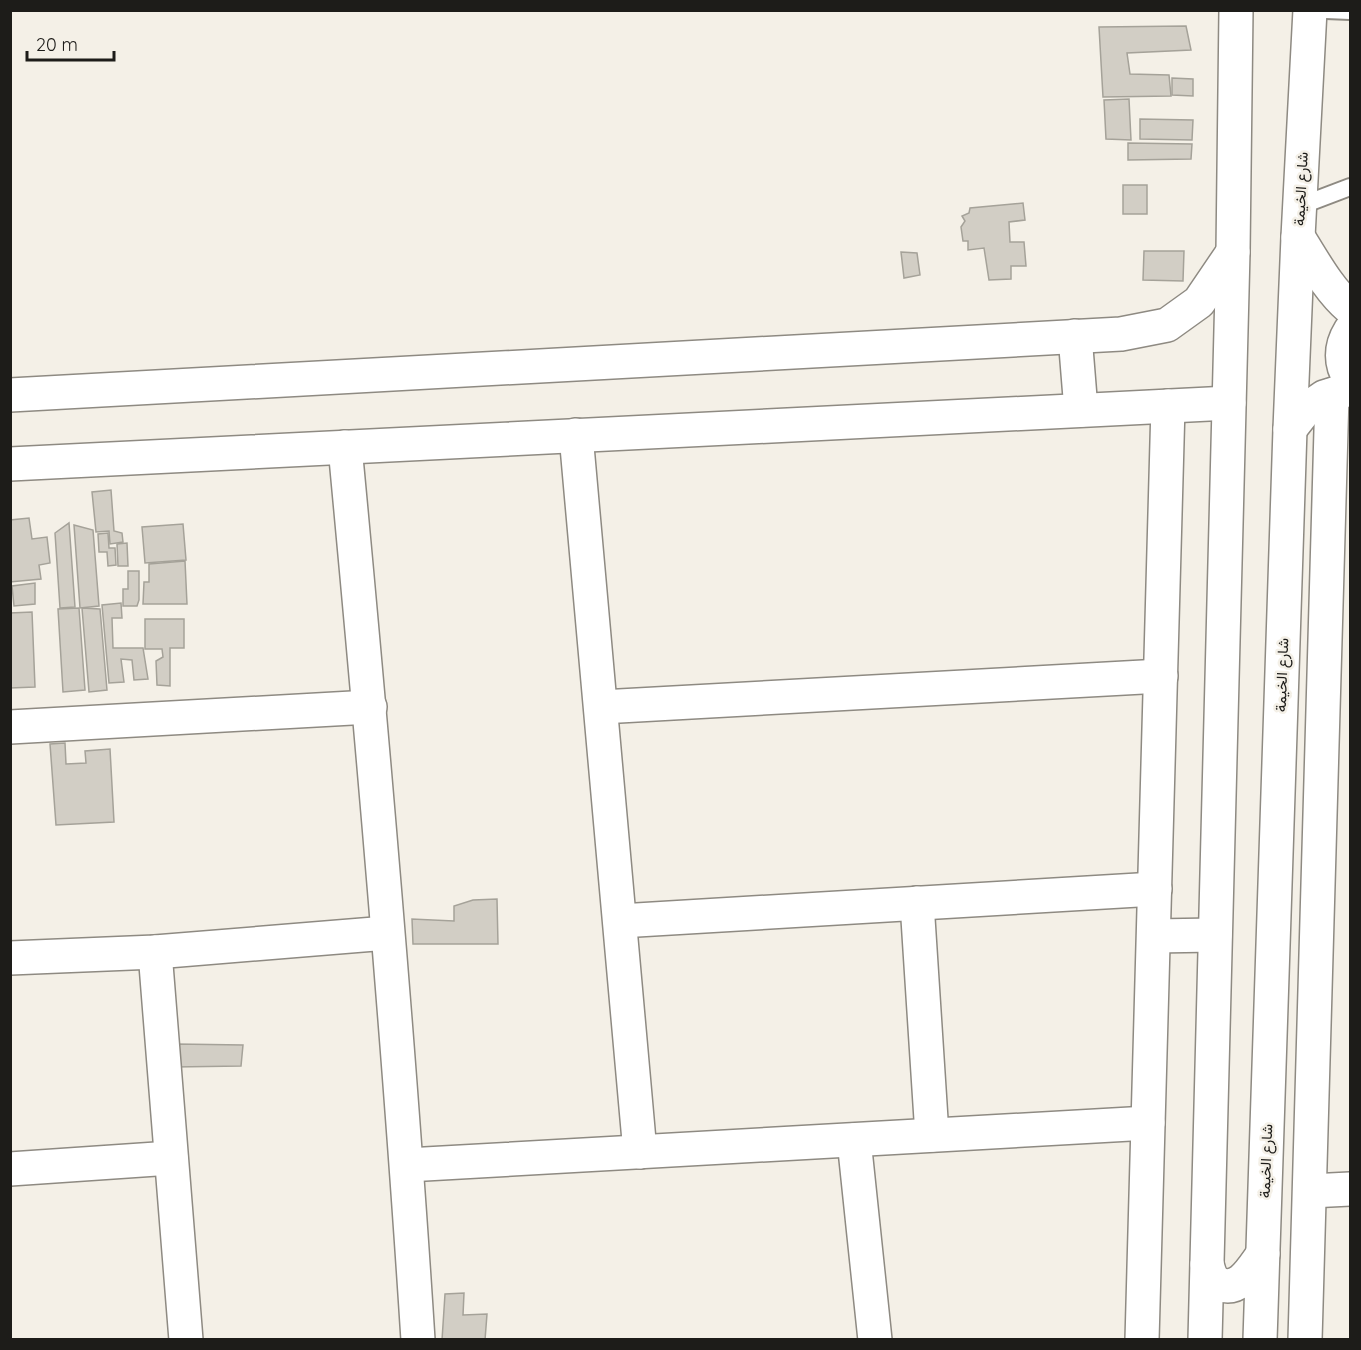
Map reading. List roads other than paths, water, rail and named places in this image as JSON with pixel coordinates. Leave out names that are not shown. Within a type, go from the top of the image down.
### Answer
[{"type":"street","points":[[1205,1340],[1233,252],[1236,10]]},
{"type":"street","name":"شارع الخيمة","points":[[1260,1340],[1290,429],[1310,10]]},
{"type":"street","points":[[1299,221],[1323,277],[1350,308]]},
{"type":"street","points":[[10,395],[1121,334],[1167,325],[1199,302],[1233,252]]},
{"type":"street","points":[[1305,1340],[1344,388],[1342,355],[1344,343],[1350,331]]},
{"type":"street","points":[[1075,336],[1081,410]]},
{"type":"street","points":[[1290,429],[1305,410],[1344,388]]},
{"type":"street","points":[[10,464],[1229,403]]},
{"type":"street","points":[[1142,1340],[1168,406]]},
{"type":"street","points":[[576,435],[640,1152]]},
{"type":"street","points":[[345,447],[370,708],[407,1165],[418,1340]]},
{"type":"street","points":[[601,707],[1161,676]]},
{"type":"street","points":[[10,727],[370,708]]},
{"type":"street","points":[[620,921],[1155,890]]},
{"type":"street","points":[[917,903],[932,1135]]},
{"type":"street","points":[[10,958],[155,952],[387,933]]},
{"type":"street","points":[[1154,936],[1215,935]]},
{"type":"street","points":[[155,952],[186,1340]]},
{"type":"street","points":[[407,1165],[1148,1123]]},
{"type":"street","points":[[854,1140],[875,1340]]},
{"type":"street","points":[[10,1169],[171,1158]]},
{"type":"street","points":[[1310,1191],[1350,1190]]},
{"type":"street","points":[[1207,1264],[1214,1280],[1222,1285],[1230,1286],[1246,1277],[1263,1254]]},
{"type":"lane","points":[[1326,10],[1350,11]]},
{"type":"lane","points":[[1299,221],[1350,187]]}]
